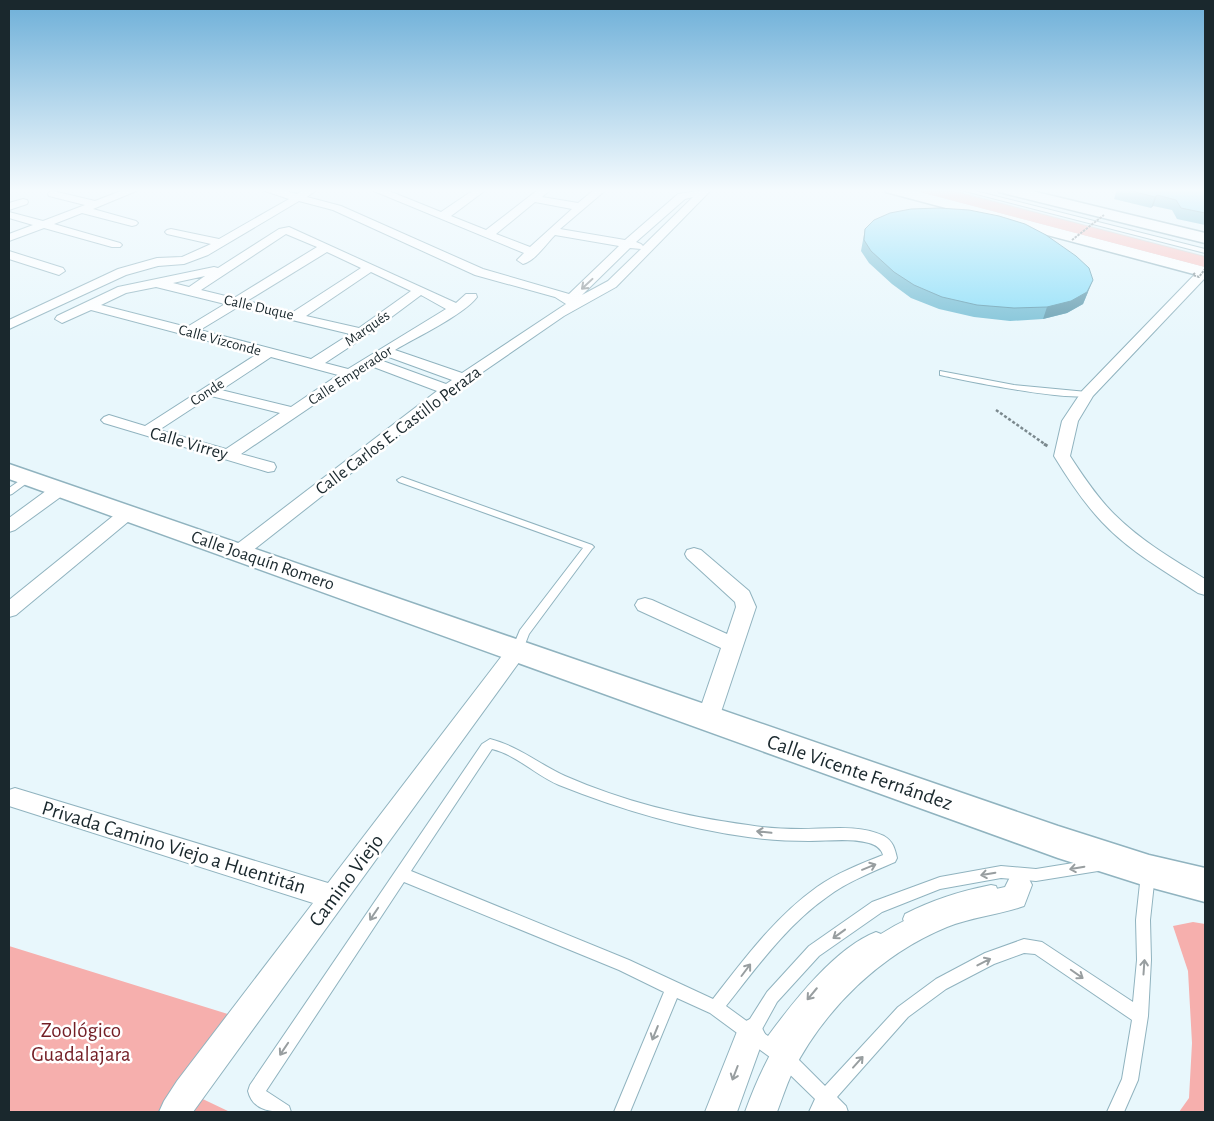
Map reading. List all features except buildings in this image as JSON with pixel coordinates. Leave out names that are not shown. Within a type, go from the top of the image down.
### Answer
[{"type":"highway","points":[[1104,241],[1174,254]]},
{"type":"highway","points":[[1125,241],[1174,254],[1203,268]]},
{"type":"highway","points":[[1171,241],[1205,250]]},
{"type":"street","points":[[103,241],[116,245]]},
{"type":"street","points":[[213,241],[221,243]]},
{"type":"street","points":[[9,325],[122,272],[157,262],[184,260],[204,253],[224,241]]},
{"type":"street","points":[[190,292],[269,241]]},
{"type":"street","points":[[314,241],[448,303],[454,309]]},
{"type":"street","points":[[411,241],[479,272],[559,294],[573,302]]},
{"type":"street","points":[[506,241],[532,252]]},
{"type":"street","points":[[522,260],[543,241]]},
{"type":"street","name":"Calle Carlos E. Castillo Peraza","points":[[240,551],[448,390],[573,302],[632,241]]},
{"type":"street","points":[[634,241],[651,244]]},
{"type":"street","name":"Calle Carlos E. Castillo Peraza","points":[[573,302],[612,284],[654,241]]},
{"type":"street","points":[[1090,241],[1203,268],[1087,394],[1070,421],[1062,456],[1082,488],[1109,520],[1154,555],[1205,588]]},
{"type":"street","points":[[188,332],[326,247]]},
{"type":"street","points":[[9,255],[59,271]]},
{"type":"street","points":[[62,319],[122,290],[230,267]]},
{"type":"street","points":[[297,316],[370,267]]},
{"type":"street","name":"Calle Duque","points":[[157,283],[361,333]]},
{"type":"street","name":"Marqués","points":[[313,364],[361,333],[420,290]]},
{"type":"street","name":"Calle Emperador","points":[[230,454],[384,351],[471,297]]},
{"type":"street","name":"Calle Vizconde","points":[[90,306],[351,374]]},
{"type":"street","points":[[384,351],[464,379]]},
{"type":"street","name":"Conde","points":[[147,432],[268,353]]},
{"type":"street","points":[[370,361],[448,390]]},
{"type":"street","points":[[418,379],[435,368]]},
{"type":"street","points":[[208,391],[294,412]]},
{"type":"street","name":"Calle Virrey","points":[[109,420],[230,454],[268,467]]},
{"type":"street","name":"Calle Joaquín Romero","points":[[15,480],[60,489],[129,512],[518,649]]},
{"type":"street","points":[[9,526],[60,489]]},
{"type":"street","points":[[9,610],[129,512]]},
{"type":"street","points":[[694,554],[742,596],[746,602],[746,607],[708,718]]},
{"type":"street","points":[[646,605],[733,645]]},
{"type":"street","name":"Calle Vicente Fernández","points":[[518,649],[1058,842],[1134,866],[1205,885]]},
{"type":"street","name":"Camino Viejo","points":[[175,1112],[518,649]]},
{"type":"street","name":"Privada Camino Viejo a Huentitán","points":[[15,798],[333,897]]},
{"type":"street","points":[[720,1112],[767,1046],[804,1025],[836,987],[881,946],[906,931],[951,913],[1015,897],[1028,880]]},
{"type":"street","points":[[761,1112],[767,1046]]},
{"type":"lane","points":[[1113,241],[1203,268]]},
{"type":"lane","points":[[1169,241],[1205,250]]},
{"type":"lane","points":[[943,373],[978,382],[1055,392],[1087,394]]},
{"type":"lane","points":[[402,480],[589,547],[524,633],[518,649]]},
{"type":"lane","points":[[283,1112],[257,1095],[256,1092],[486,747],[490,744],[518,754],[556,778],[645,809],[738,828],[801,835],[863,835],[886,844],[891,852],[890,858],[858,872],[822,892],[765,944],[715,1008]]},
{"type":"lane","points":[[767,1046],[772,997],[814,952],[877,908],[940,883],[1001,872],[1028,880],[1134,866],[1143,920],[1144,960],[1140,1016],[1130,1080],[1115,1112]]},
{"type":"lane","points":[[401,874],[624,964],[715,1008],[767,1046],[821,1105],[840,1112]]},
{"type":"lane","points":[[821,1105],[903,1012],[941,984],[985,961],[1024,946],[1036,947],[1140,1016]]},
{"type":"lane","points":[[622,1112],[674,988]]},
{"type":"path","points":[[996,410],[1062,456]]},
{"type":"green space","points":[[1193,922],[1205,924],[1205,1112],[1179,1112],[1189,1098],[1192,1043],[1188,971],[1173,926]]},
{"type":"green space","name":"Zoológico Guadalajara","points":[[9,946],[231,1015],[188,1092],[230,1112],[9,1112]]}]
